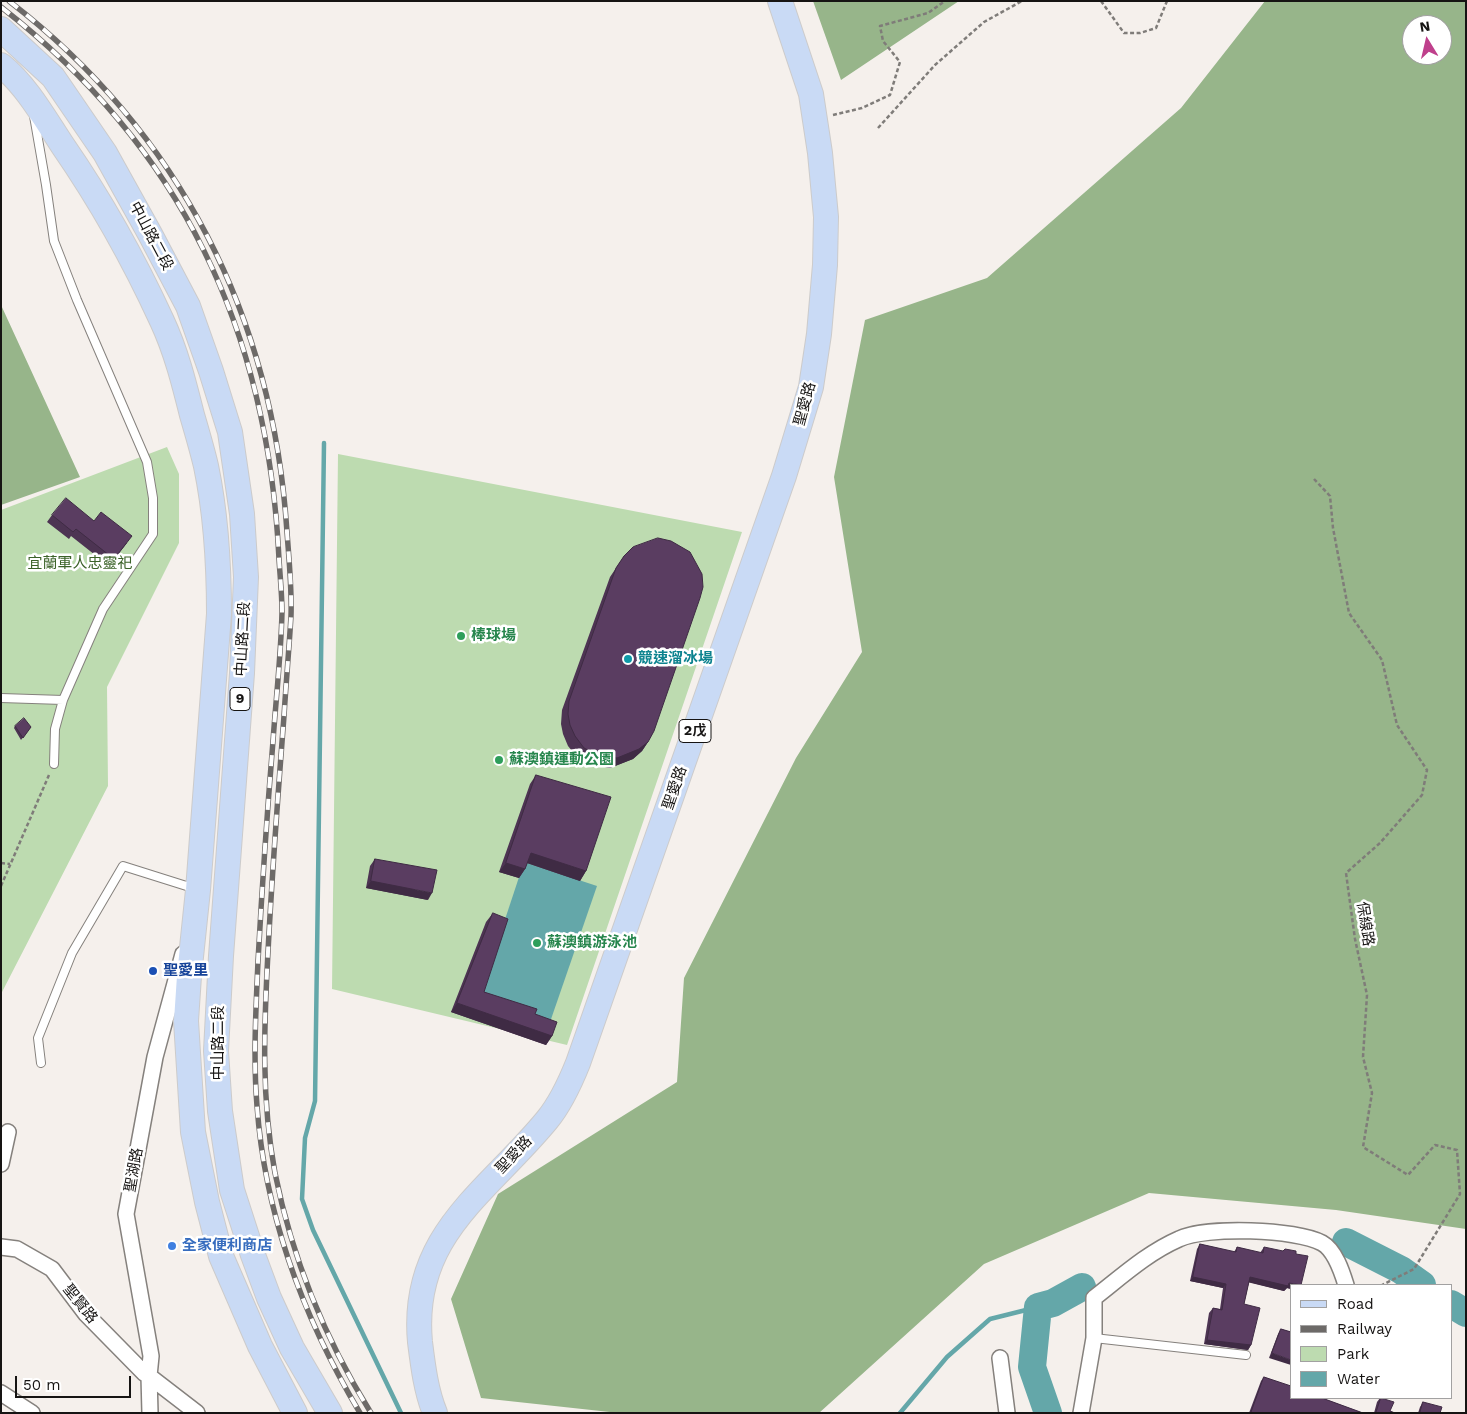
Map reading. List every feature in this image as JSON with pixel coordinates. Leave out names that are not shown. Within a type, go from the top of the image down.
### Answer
[{"type":"main road","name":"聖愛路","points":[[436,1413],[426,1380],[419,1324],[420,1298],[432,1257],[444,1235],[465,1208],[548,1119],[565,1092],[578,1064],[784,476],[811,387],[819,334],[825,265],[826,217],[820,153],[810,94],[780,1]]},
{"type":"main road","name":"中山路二段","points":[[1,29],[53,77],[104,153],[188,306],[230,432],[242,514],[246,577],[242,673],[216,1052],[220,1111],[232,1190],[253,1255],[269,1298],[292,1348],[330,1413]]},
{"type":"main road","name":"中山路二段","points":[[1,65],[11,73],[31,99],[87,181],[128,252],[163,322],[183,380],[206,468],[216,547],[218,614],[186,1021],[195,1140],[207,1202],[221,1256],[260,1346],[295,1413]]},
{"type":"main road","points":[[31,99],[53,77]]},
{"type":"street","name":"聖湖路","points":[[150,1413],[150,1356],[126,1214],[155,1057],[196,899]]},
{"type":"street","points":[[1,1164],[8,1132]]},
{"type":"street","points":[[1081,1413],[1094,1338],[1094,1298],[1145,1258],[1180,1238],[1217,1231],[1254,1231],[1300,1235],[1324,1243],[1338,1262],[1346,1284]]},
{"type":"street","name":"聖賢路","points":[[1,1247],[17,1249],[52,1270],[86,1314],[149,1376]]},
{"type":"street","points":[[1000,1358],[1007,1413]]},
{"type":"street","points":[[149,1376],[197,1413]]},
{"type":"street","points":[[1,1393],[32,1413]]},
{"type":"lane","points":[[31,99],[54,241],[77,300],[147,462],[153,498],[153,534],[103,609],[63,700],[55,729],[54,764]]},
{"type":"lane","points":[[1,698],[63,700]]},
{"type":"lane","points":[[41,1063],[38,1038],[72,953],[123,866],[196,899]]},
{"type":"lane","points":[[1094,1338],[1246,1355]]},
{"type":"path","points":[[815,119],[862,108],[890,95],[900,62],[883,41],[880,26],[928,13],[945,1]]},
{"type":"path","points":[[878,128],[942,59],[984,22],[1022,1]]},
{"type":"path","points":[[1101,1],[1124,33],[1140,33],[1156,28],[1166,1]]},
{"type":"path","name":"保線路","points":[[1314,478],[1330,496],[1333,528],[1349,613],[1382,660],[1398,725],[1427,770],[1422,795],[1380,843],[1346,873],[1355,939],[1367,995],[1363,1057],[1372,1093],[1363,1147],[1408,1175],[1435,1146],[1457,1150],[1460,1194],[1414,1269],[1384,1284]]},
{"type":"path","points":[[1,886],[54,764]]},
{"type":"path","points":[[1,863],[10,864]]},
{"type":"green space","points":[[813,1],[959,1],[841,80]]},
{"type":"green space","points":[[1265,1],[1466,1],[1466,1229],[1336,1210],[1149,1193],[984,1264],[819,1413],[619,1413],[481,1398],[451,1299],[498,1194],[677,1082],[684,978],[796,758],[862,652],[834,477],[865,320],[987,278],[1181,108]]},
{"type":"green space","points":[[1,305],[80,477],[1,505]]},
{"type":"green space","name":"宜蘭軍人忠靈祀","points":[[167,447],[179,474],[179,543],[107,687],[108,786],[1,994],[1,510]]},
{"type":"green space","name":"蘇澳鎮運動公園","points":[[338,454],[742,532],[567,1045],[332,989]]},
{"type":"water","name":"蘇澳鎮游泳池","points":[[524,862],[597,886],[549,1025],[478,1001]]},
{"type":"building","points":[[66,498],[94,521],[101,512],[132,536],[114,559],[76,529],[73,532],[52,515]]},
{"type":"building","name":"競速溜冰場","points":[[658,538],[671,541],[690,552],[702,574],[703,587],[700,598],[654,731],[648,742],[639,749],[617,758],[596,754],[584,748],[575,736],[568,714],[569,701],[616,568],[633,547]]},
{"type":"building","points":[[24,718],[31,727],[23,738],[15,726]]},
{"type":"building","points":[[536,775],[611,797],[586,871],[531,853],[525,869],[506,863]]},
{"type":"building","points":[[375,859],[437,870],[432,893],[371,881]]},
{"type":"building","points":[[493,913],[508,919],[484,992],[537,1009],[535,1014],[557,1022],[552,1036],[457,1003]]},
{"type":"building","points":[[1200,1244],[1236,1252],[1237,1247],[1263,1253],[1264,1247],[1283,1251],[1285,1249],[1296,1251],[1296,1254],[1308,1256],[1301,1284],[1289,1283],[1288,1286],[1250,1277],[1244,1304],[1260,1308],[1251,1345],[1207,1340],[1213,1308],[1222,1310],[1226,1284],[1193,1277]]},
{"type":"building","points":[[1281,1329],[1290,1332],[1290,1360],[1272,1353]]},
{"type":"building","points":[[1264,1377],[1290,1386],[1290,1399],[1325,1399],[1363,1413],[1251,1413]]},
{"type":"building","points":[[1381,1399],[1394,1402],[1390,1411],[1395,1413],[1376,1413]]},
{"type":"building","points":[[1423,1402],[1442,1407],[1440,1413],[1420,1413]]},
{"type":"waterway","points":[[324,443],[315,1101],[305,1138],[302,1199],[313,1230],[401,1413]]},
{"type":"waterway","points":[[1346,1242],[1401,1270],[1421,1284]]},
{"type":"waterway","points":[[1048,1413],[1032,1367],[1038,1307],[1053,1303],[1082,1287]]},
{"type":"waterway","points":[[1452,1305],[1466,1313]]},
{"type":"waterway","points":[[900,1413],[947,1357],[990,1319],[1038,1307]]},
{"type":"railway","points":[[9,1],[69,53],[123,109],[168,170],[207,235],[238,304],[262,377],[278,453],[287,532],[291,606],[273,863],[267,980],[265,1035],[267,1117],[275,1173],[282,1205],[301,1267],[325,1327],[354,1385],[371,1413]]},
{"type":"railway","points":[[1,7],[64,62],[119,121],[166,184],[204,250],[234,321],[256,396],[271,476],[282,612],[258,961],[255,1051],[261,1147],[278,1227],[290,1266],[321,1341],[360,1413]]},
{"type":"place","name":"棒球場","points":[[461,636]]},
{"type":"place","name":"競速溜冰場","points":[[628,659]]},
{"type":"place","name":"蘇澳鎮運動公園","points":[[499,760]]},
{"type":"place","name":"蘇澳鎮游泳池","points":[[537,943]]},
{"type":"place","name":"聖愛里","points":[[153,971]]},
{"type":"place","name":"全家便利商店","points":[[172,1246]]}]
